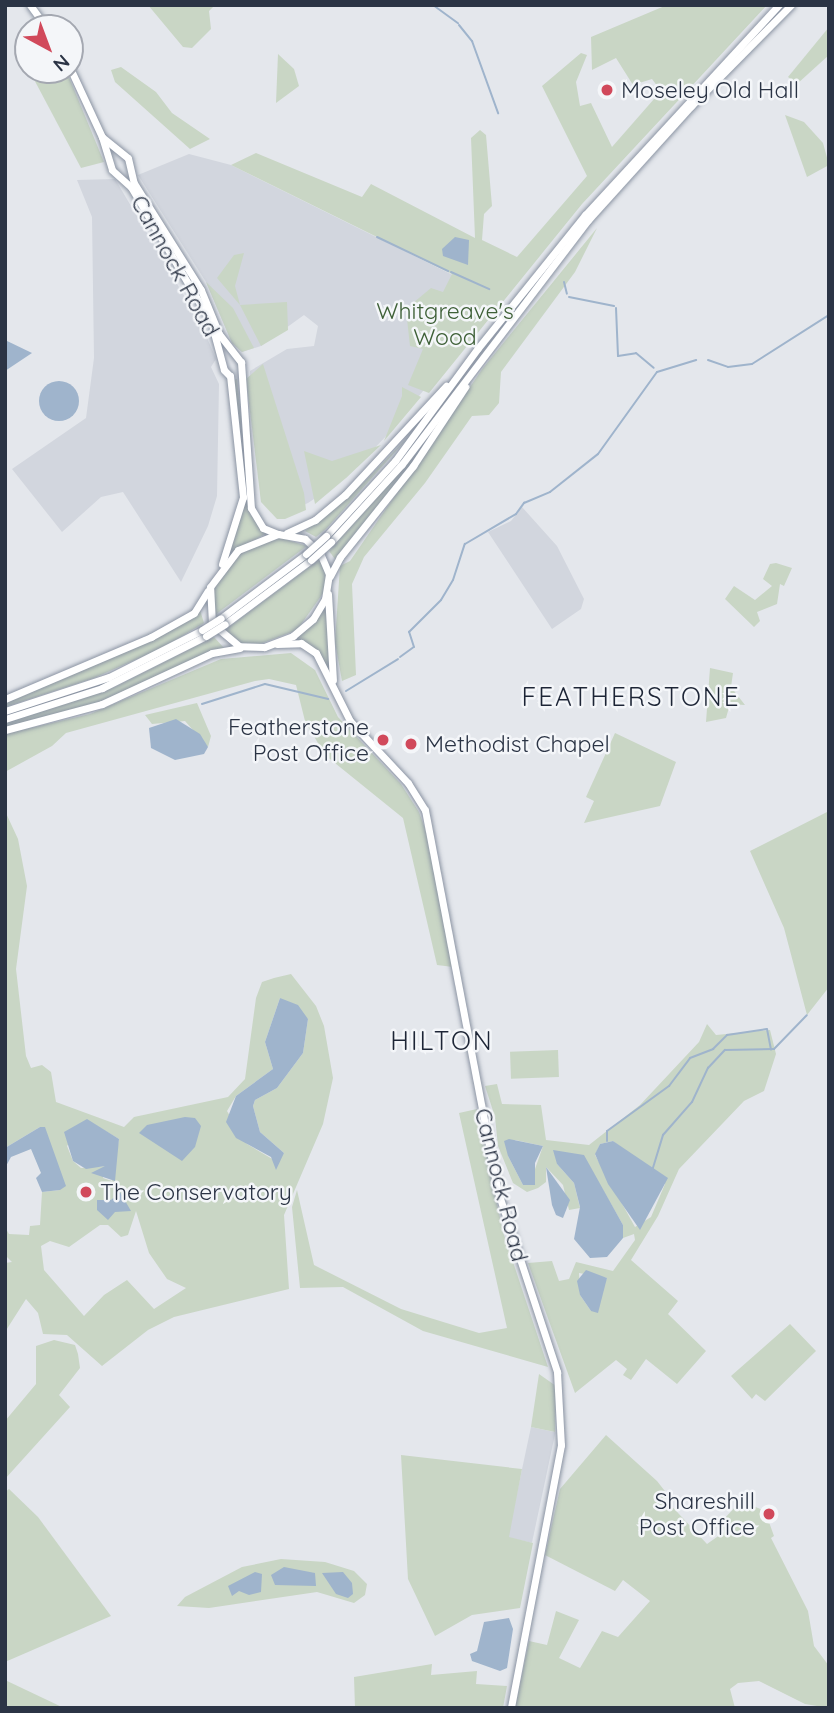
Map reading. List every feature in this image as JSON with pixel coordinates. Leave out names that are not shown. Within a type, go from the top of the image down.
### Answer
[{"type":"highway","points":[[220,568],[246,545],[315,520],[351,489],[478,348],[641,149],[779,5]]},
{"type":"highway","points":[[5,719],[102,688],[204,633],[308,557],[328,539],[402,464],[464,379],[597,210],[699,97],[790,5]]},
{"type":"highway","points":[[77,84],[102,137],[112,170],[118,174],[129,169],[129,160],[102,137]]},
{"type":"highway","points":[[111,161],[123,155]]},
{"type":"highway","name":"Cannock Road","points":[[129,169],[183,257],[219,334],[236,358],[241,371]]},
{"type":"highway","name":"Cannock Road","points":[[118,174],[191,285],[225,362],[224,370],[230,376]]},
{"type":"highway","points":[[328,539],[395,461],[478,348]]},
{"type":"highway","points":[[225,362],[236,358]]},
{"type":"highway","points":[[5,699],[90,667],[179,622],[198,608],[220,568],[243,497],[230,376],[241,371],[251,508],[263,528],[316,548],[330,579]]},
{"type":"highway","points":[[5,730],[102,704],[212,653],[278,644],[307,625],[328,590],[340,557],[422,453],[465,386],[464,379]]},
{"type":"highway","points":[[210,587],[212,623],[224,638],[244,648]]},
{"type":"highway","name":"Cannock Road","points":[[328,590],[335,688]]},
{"type":"highway","points":[[5,711],[109,677],[204,633]]},
{"type":"highway","name":"Cannock Road","points":[[278,644],[295,642],[311,648],[350,720],[408,783],[429,823],[497,1189],[557,1372],[561,1445],[511,1708]]},
{"type":"shaded area","points":[[189,154],[231,165],[473,285],[423,391],[389,433],[347,477],[308,503],[280,515],[251,399],[250,371],[287,349],[314,346],[318,326],[304,315],[261,346],[242,352],[232,343],[206,282],[138,175]]},
{"type":"shaded area","points":[[115,179],[202,326],[216,359],[211,367],[219,384],[217,496],[208,526],[181,582],[123,492],[101,497],[62,532],[12,469],[86,418],[94,358],[92,217],[77,180]]},
{"type":"shaded area","points":[[522,507],[557,546],[584,599],[581,609],[552,629],[488,532],[511,521]]},
{"type":"shaded area","points":[[531,1427],[555,1432],[532,1543],[508,1538]]},
{"type":"green space","points":[[148,5],[215,5],[209,11],[211,29],[192,48],[183,47]]},
{"type":"green space","name":"Whitgreave's Wood","points":[[667,5],[767,5],[582,204],[429,393],[408,385],[423,349],[410,346],[407,319],[413,303],[431,288],[443,292],[452,274],[231,165],[256,153],[362,197],[371,184],[475,238],[471,138],[480,130],[486,135],[492,206],[484,214],[482,240],[517,257],[587,176],[542,86],[581,53],[587,55],[576,82],[580,106],[591,103],[612,147],[661,91],[652,79],[633,85],[616,58],[592,70],[591,37]]},
{"type":"green space","points":[[829,27],[829,55],[797,84],[788,77]]},
{"type":"green space","points":[[278,54],[294,69],[299,86],[276,103]]},
{"type":"green space","points":[[121,67],[156,92],[172,113],[210,139],[190,149],[115,82],[111,70]]},
{"type":"green space","points":[[36,84],[72,84],[104,162],[81,168]]},
{"type":"green space","points":[[785,115],[804,122],[823,143],[829,165],[807,177]]},
{"type":"green space","points":[[597,228],[575,272],[501,372],[499,403],[489,415],[472,416],[425,483],[364,557],[352,584],[356,675],[342,681],[335,642],[340,566],[350,561],[483,368]]},
{"type":"green space","points":[[244,253],[235,286],[240,305],[217,278],[234,255]]},
{"type":"green space","points":[[206,282],[233,308],[254,348],[242,352],[232,343]]},
{"type":"green space","points":[[287,302],[288,330],[261,346],[240,305]]},
{"type":"green space","points":[[263,364],[304,493],[306,510],[285,519],[277,519],[261,502],[246,379]]},
{"type":"green space","points":[[237,379],[250,514],[267,533],[227,555],[245,504],[243,443],[233,380]]},
{"type":"green space","points":[[402,387],[421,397],[384,441],[402,396]]},
{"type":"green space","points":[[413,432],[327,528],[316,537],[305,531],[363,483]]},
{"type":"green space","points":[[381,445],[315,504],[304,451],[332,461]]},
{"type":"green space","points":[[424,445],[397,483],[335,559],[329,551]]},
{"type":"green space","points":[[281,538],[307,546],[215,615],[212,592],[234,558],[245,549]]},
{"type":"green space","points":[[320,559],[326,575],[324,592],[297,630],[260,644],[241,643],[225,630]]},
{"type":"green space","points":[[770,564],[792,568],[784,586],[780,584],[777,604],[757,612],[760,621],[754,627],[725,599],[734,586],[755,600],[772,586],[763,579]]},
{"type":"green space","points":[[327,604],[330,670],[313,647],[295,639],[315,623]]},
{"type":"green space","points":[[200,610],[204,623],[162,648],[94,678],[5,707],[5,701],[133,649]]},
{"type":"green space","points":[[214,637],[224,648],[90,706],[5,727],[5,723],[115,687]]},
{"type":"green space","points":[[291,653],[315,670],[338,717],[401,784],[419,812],[432,848],[453,967],[437,965],[403,818],[325,755],[305,721],[296,685],[269,679],[255,681],[66,733],[52,746],[5,772],[5,734],[90,714],[221,659]]},
{"type":"green space","points":[[710,668],[733,673],[731,687],[745,705],[730,704],[726,718],[706,722]]},
{"type":"green space","points":[[197,703],[211,736],[208,747],[185,721],[152,724],[145,715]]},
{"type":"green space","points":[[615,733],[676,762],[660,806],[584,823],[594,801],[586,797]]},
{"type":"green space","points":[[5,811],[18,839],[27,886],[16,969],[26,1056],[31,1068],[42,1065],[51,1072],[56,1102],[124,1127],[134,1117],[228,1097],[245,1079],[256,998],[262,982],[291,974],[316,1006],[324,1026],[333,1078],[323,1124],[284,1215],[289,1289],[174,1317],[148,1330],[102,1366],[67,1335],[43,1334],[38,1313],[26,1299],[5,1332],[5,1263],[12,1262],[5,1255],[5,1227],[9,1234],[29,1235],[30,1226],[40,1225],[42,1192],[60,1190],[40,1127],[5,1148]],"holes":[[[280,998],[308,1019],[303,1053],[277,1088],[255,1100],[253,1106],[260,1132],[284,1153],[274,1160],[247,1144],[227,1111],[236,1096],[273,1069],[265,1042]],[[87,1120],[119,1139],[112,1181],[103,1178],[105,1166],[81,1168],[73,1161],[67,1146]],[[136,1211],[149,1253],[167,1279],[186,1288],[154,1309],[127,1280],[104,1295],[84,1316],[44,1270],[41,1246],[50,1241],[69,1247],[100,1225],[108,1225],[121,1237],[128,1235]]]},
{"type":"green space","points":[[829,811],[829,987],[807,1015],[784,928],[750,851]]},
{"type":"green space","points":[[707,1024],[716,1035],[770,1030],[776,1054],[764,1091],[744,1101],[679,1169],[658,1216],[631,1260],[678,1301],[668,1314],[706,1351],[677,1384],[646,1359],[631,1380],[623,1375],[627,1369],[616,1360],[575,1393],[528,1263],[552,1261],[559,1281],[569,1279],[576,1262],[613,1271],[635,1240],[634,1234],[623,1238],[623,1225],[583,1155],[557,1164],[574,1183],[580,1208],[569,1210],[563,1185],[546,1167],[546,1182],[538,1188],[527,1192],[513,1183],[498,1146],[495,1117],[485,1086],[497,1084],[502,1104],[541,1105],[546,1140],[589,1145],[640,1105],[699,1042]],"holes":[[[515,1140],[543,1146],[534,1172],[523,1185],[508,1156]],[[613,1141],[665,1184],[651,1217],[635,1227],[595,1155],[600,1144]],[[579,1273],[607,1278],[591,1311],[580,1295]]]},
{"type":"green space","points":[[558,1050],[559,1077],[511,1079],[510,1052]]},
{"type":"green space","points":[[477,1109],[503,1232],[548,1367],[423,1331],[343,1287],[300,1288],[292,1207],[297,1190],[314,1265],[401,1309],[479,1333],[507,1328],[459,1113]]},
{"type":"green space","points":[[790,1324],[816,1351],[765,1401],[756,1394],[752,1399],[731,1376]]},
{"type":"green space","points":[[54,1340],[75,1345],[78,1354],[80,1368],[59,1395],[70,1407],[5,1479],[5,1421],[36,1384],[36,1346]]},
{"type":"green space","points":[[539,1374],[556,1386],[555,1432],[531,1427]]},
{"type":"green space","points":[[606,1435],[657,1481],[668,1495],[665,1499],[707,1544],[724,1532],[722,1521],[741,1501],[765,1511],[774,1536],[771,1538],[808,1611],[814,1646],[829,1666],[829,1708],[805,1704],[759,1681],[738,1683],[730,1689],[735,1708],[515,1708],[529,1641],[547,1645],[556,1611],[579,1620],[559,1658],[580,1668],[602,1631],[618,1637],[650,1601],[623,1580],[615,1591],[545,1555],[560,1489]]},
{"type":"green space","points":[[401,1455],[522,1469],[509,1537],[533,1543],[520,1608],[472,1615],[435,1636],[408,1579]]},
{"type":"green space","points":[[9,1489],[38,1517],[111,1616],[5,1662],[5,1492]]},
{"type":"green space","points":[[281,1559],[325,1562],[354,1571],[367,1584],[365,1595],[354,1603],[317,1592],[209,1608],[177,1606],[185,1597],[242,1567]]},
{"type":"green space","points":[[432,1664],[431,1675],[477,1671],[476,1684],[507,1686],[503,1708],[355,1708],[354,1677]]},
{"type":"green space","points":[[5,1680],[64,1708],[5,1708]]},
{"type":"water","points":[[455,237],[469,240],[468,265],[443,256],[442,249]]},
{"type":"water","points":[[5,340],[32,353],[5,371]]},
{"type":"water","points":[[59,381],[67,382],[73,387],[78,393],[78,409],[73,415],[67,420],[59,421],[51,420],[45,415],[40,409],[39,401],[40,393],[45,387],[51,382]]},
{"type":"water","points":[[176,719],[200,734],[208,747],[204,754],[175,760],[151,748],[149,728]]},
{"type":"water","points":[[280,998],[298,1005],[308,1019],[303,1053],[277,1088],[255,1100],[253,1106],[260,1132],[284,1153],[276,1170],[271,1157],[236,1138],[226,1122],[236,1096],[273,1069],[265,1042]]},
{"type":"water","points":[[185,1117],[195,1118],[201,1126],[195,1147],[182,1161],[139,1133],[147,1125]]},
{"type":"water","points":[[87,1119],[119,1139],[115,1181],[91,1173],[105,1166],[86,1169],[73,1161],[64,1132]]},
{"type":"water","points":[[40,1127],[45,1127],[66,1186],[60,1190],[42,1192],[36,1178],[41,1173],[31,1149],[11,1157],[5,1168],[5,1148]]},
{"type":"water","points":[[509,1139],[543,1146],[535,1163],[535,1185],[523,1185],[508,1156],[504,1141]]},
{"type":"water","points":[[613,1141],[668,1178],[640,1230],[608,1184],[595,1154],[600,1144]]},
{"type":"water","points":[[553,1150],[584,1155],[623,1225],[623,1238],[607,1257],[590,1258],[574,1239],[580,1207],[574,1183],[557,1164]]},
{"type":"water","points":[[546,1167],[570,1200],[563,1218],[556,1215],[552,1205]]},
{"type":"water","points":[[120,1192],[131,1211],[115,1212],[108,1220],[97,1210],[97,1200],[111,1200]]},
{"type":"water","points":[[586,1270],[607,1278],[598,1313],[591,1311],[580,1295],[577,1281]]},
{"type":"water","points":[[284,1567],[315,1573],[316,1586],[275,1585],[271,1575]]},
{"type":"water","points":[[255,1572],[262,1574],[261,1592],[249,1595],[239,1591],[232,1596],[228,1586]]},
{"type":"water","points":[[343,1572],[352,1583],[353,1594],[348,1598],[336,1594],[322,1573]]},
{"type":"water","points":[[509,1618],[513,1629],[507,1668],[500,1671],[472,1661],[470,1654],[477,1651],[484,1622]]},
{"type":"waterway","points":[[433,5],[458,23]]},
{"type":"waterway","points":[[459,25],[472,41],[498,113]]},
{"type":"waterway","points":[[377,237],[448,271]]},
{"type":"waterway","points":[[451,272],[489,289]]},
{"type":"waterway","points":[[564,282],[567,294]]},
{"type":"waterway","points":[[569,297],[614,306]]},
{"type":"waterway","points":[[616,308],[618,356],[636,353],[654,368]]},
{"type":"waterway","points":[[708,360],[728,367],[752,364],[829,315]]},
{"type":"waterway","points":[[400,657],[414,647],[409,632],[441,600],[453,580],[465,544],[516,514],[524,503],[550,492],[598,454],[657,372],[696,360]]},
{"type":"waterway","points":[[346,691],[398,659]]},
{"type":"waterway","points":[[202,704],[265,684],[328,699]]},
{"type":"waterway","points":[[652,1171],[663,1135],[692,1102],[708,1068],[725,1050],[774,1049],[807,1015]]},
{"type":"waterway","points":[[607,1141],[607,1131],[669,1086],[690,1058],[713,1049],[727,1035],[767,1029],[771,1050]]},
{"type":"place","name":"Moseley Old Hall","points":[[607,90]]},
{"type":"place","name":"Featherstone Post Office","points":[[383,740]]},
{"type":"place","name":"Methodist Chapel","points":[[411,744]]},
{"type":"place","name":"The Conservatory","points":[[86,1192]]},
{"type":"place","name":"Shareshill Post Office","points":[[769,1514]]},
{"type":"district","name":"FEATHERSTONE","points":[[631,697]]},
{"type":"district","name":"HILTON","points":[[442,1041]]}]
